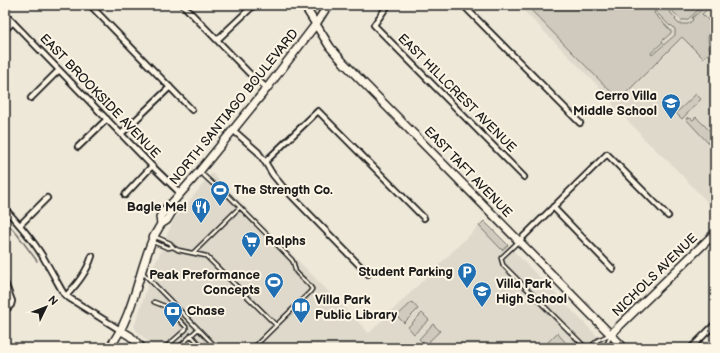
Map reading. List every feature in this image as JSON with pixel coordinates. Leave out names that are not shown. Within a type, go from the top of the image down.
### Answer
[{"type":"street","points":[[90,5],[192,110]]},
{"type":"street","points":[[183,5],[254,78],[266,88]]},
{"type":"street","points":[[217,40],[254,5]]},
{"type":"street","name":"EAST TAFT AVENUE","points":[[304,5],[330,46],[344,63],[624,348]]},
{"type":"street","name":"NORTH SANTIAGO BOULEVARD","points":[[109,348],[120,330],[153,238],[161,224],[160,217],[167,206],[172,203],[199,172],[233,130],[316,24],[328,5]]},
{"type":"street","name":"EAST HILLCREST AVENUE","points":[[388,5],[374,25],[524,177]]},
{"type":"street","points":[[463,5],[580,124]]},
{"type":"street","name":"EAST BROOKSIDE AVENUE","points":[[5,14],[180,193]]},
{"type":"street","points":[[5,30],[13,22]]},
{"type":"street","points":[[31,98],[60,70]]},
{"type":"street","points":[[121,134],[170,87]]},
{"type":"street","points":[[266,162],[318,111],[424,218]]},
{"type":"street","points":[[78,147],[106,119]]},
{"type":"street","points":[[233,130],[254,148],[266,162],[282,187],[368,274]]},
{"type":"street","points":[[519,241],[607,154],[668,216]]},
{"type":"street","points":[[125,195],[152,166]]},
{"type":"street","points":[[20,225],[47,198]]},
{"type":"street","points":[[553,207],[614,269]]},
{"type":"street","points":[[5,209],[28,234],[42,254],[66,296],[130,336],[142,348]]},
{"type":"street","name":"NICHOLS AVENUE","points":[[611,334],[715,233]]},
{"type":"street","points":[[66,296],[82,277],[92,256]]},
{"type":"street","points":[[5,282],[12,301],[11,305],[5,311]]},
{"type":"street","points":[[691,348],[715,324]]},
{"type":"lane","points":[[199,172],[213,184],[221,188],[292,260],[295,271],[312,289],[253,348]]},
{"type":"lane","points":[[192,253],[240,207]]},
{"type":"lane","points":[[153,238],[170,243],[178,250],[206,256],[276,325]]},
{"type":"lane","points":[[153,238],[168,248],[173,247]]},
{"type":"lane","points":[[519,241],[501,258],[502,262],[587,348],[598,339],[611,334]]},
{"type":"lane","points":[[142,271],[217,348]]},
{"type":"lane","points":[[154,302],[166,306],[186,327],[184,331],[167,346]]},
{"type":"lane","points":[[178,348],[198,328]]},
{"type":"lane","points":[[602,348],[606,344],[611,334]]},
{"type":"lane","points":[[191,335],[199,344]]},
{"type":"shaded area","name":"Cerro Villa Middle School","points":[[518,5],[715,5],[715,210],[670,163],[640,135],[640,133],[614,107],[609,99],[610,98]]},
{"type":"shaded area","points":[[526,5],[664,5],[679,24],[688,24],[693,20],[692,18],[707,5],[712,5],[702,14],[710,22],[715,17],[715,26],[709,33],[708,39],[710,53],[703,58],[682,37],[619,100]],"holes":[[[655,11],[670,26],[671,25],[675,29],[675,35],[652,55],[651,53],[671,33],[671,31],[654,13]]]},
{"type":"shaded area","points":[[667,5],[704,5],[687,20],[681,20]]},
{"type":"shaded area","points":[[696,94],[701,99],[682,119],[676,113]]},
{"type":"shaded area","points":[[688,117],[689,119],[690,118],[693,120],[696,117],[715,136],[715,140],[710,145],[686,119]]},
{"type":"shaded area","points":[[212,173],[369,333],[484,221],[609,348],[154,348],[136,330],[134,326],[154,264],[174,220]]},
{"type":"shaded area","points":[[484,221],[508,245],[502,250],[479,226]]},
{"type":"shaded area","points":[[412,302],[418,309],[404,323],[397,316]]},
{"type":"shaded area","points":[[422,313],[429,320],[414,334],[408,327]]},
{"type":"shaded area","points":[[433,324],[440,331],[425,345],[419,339]]},
{"type":"shaded area","points":[[557,333],[566,343],[561,348],[544,348],[543,347]]},
{"type":"waterway","points":[[5,221],[17,234],[37,261]]},
{"type":"place","name":"Cerro Villa Middle School","points":[[671,120]]},
{"type":"place","name":"The Strength Co.","points":[[220,207]]},
{"type":"place","name":"Bagle Me!","points":[[201,224]]},
{"type":"place","name":"Ralphs","points":[[251,258]]},
{"type":"place","name":"Student Parking","points":[[467,289]]},
{"type":"place","name":"Peak Preformance Concepts","points":[[274,299]]},
{"type":"place","name":"Villa Park High School","points":[[482,308]]},
{"type":"place","name":"Villa Park Public Library","points":[[301,324]]},
{"type":"place","name":"Chase","points":[[173,328]]}]
